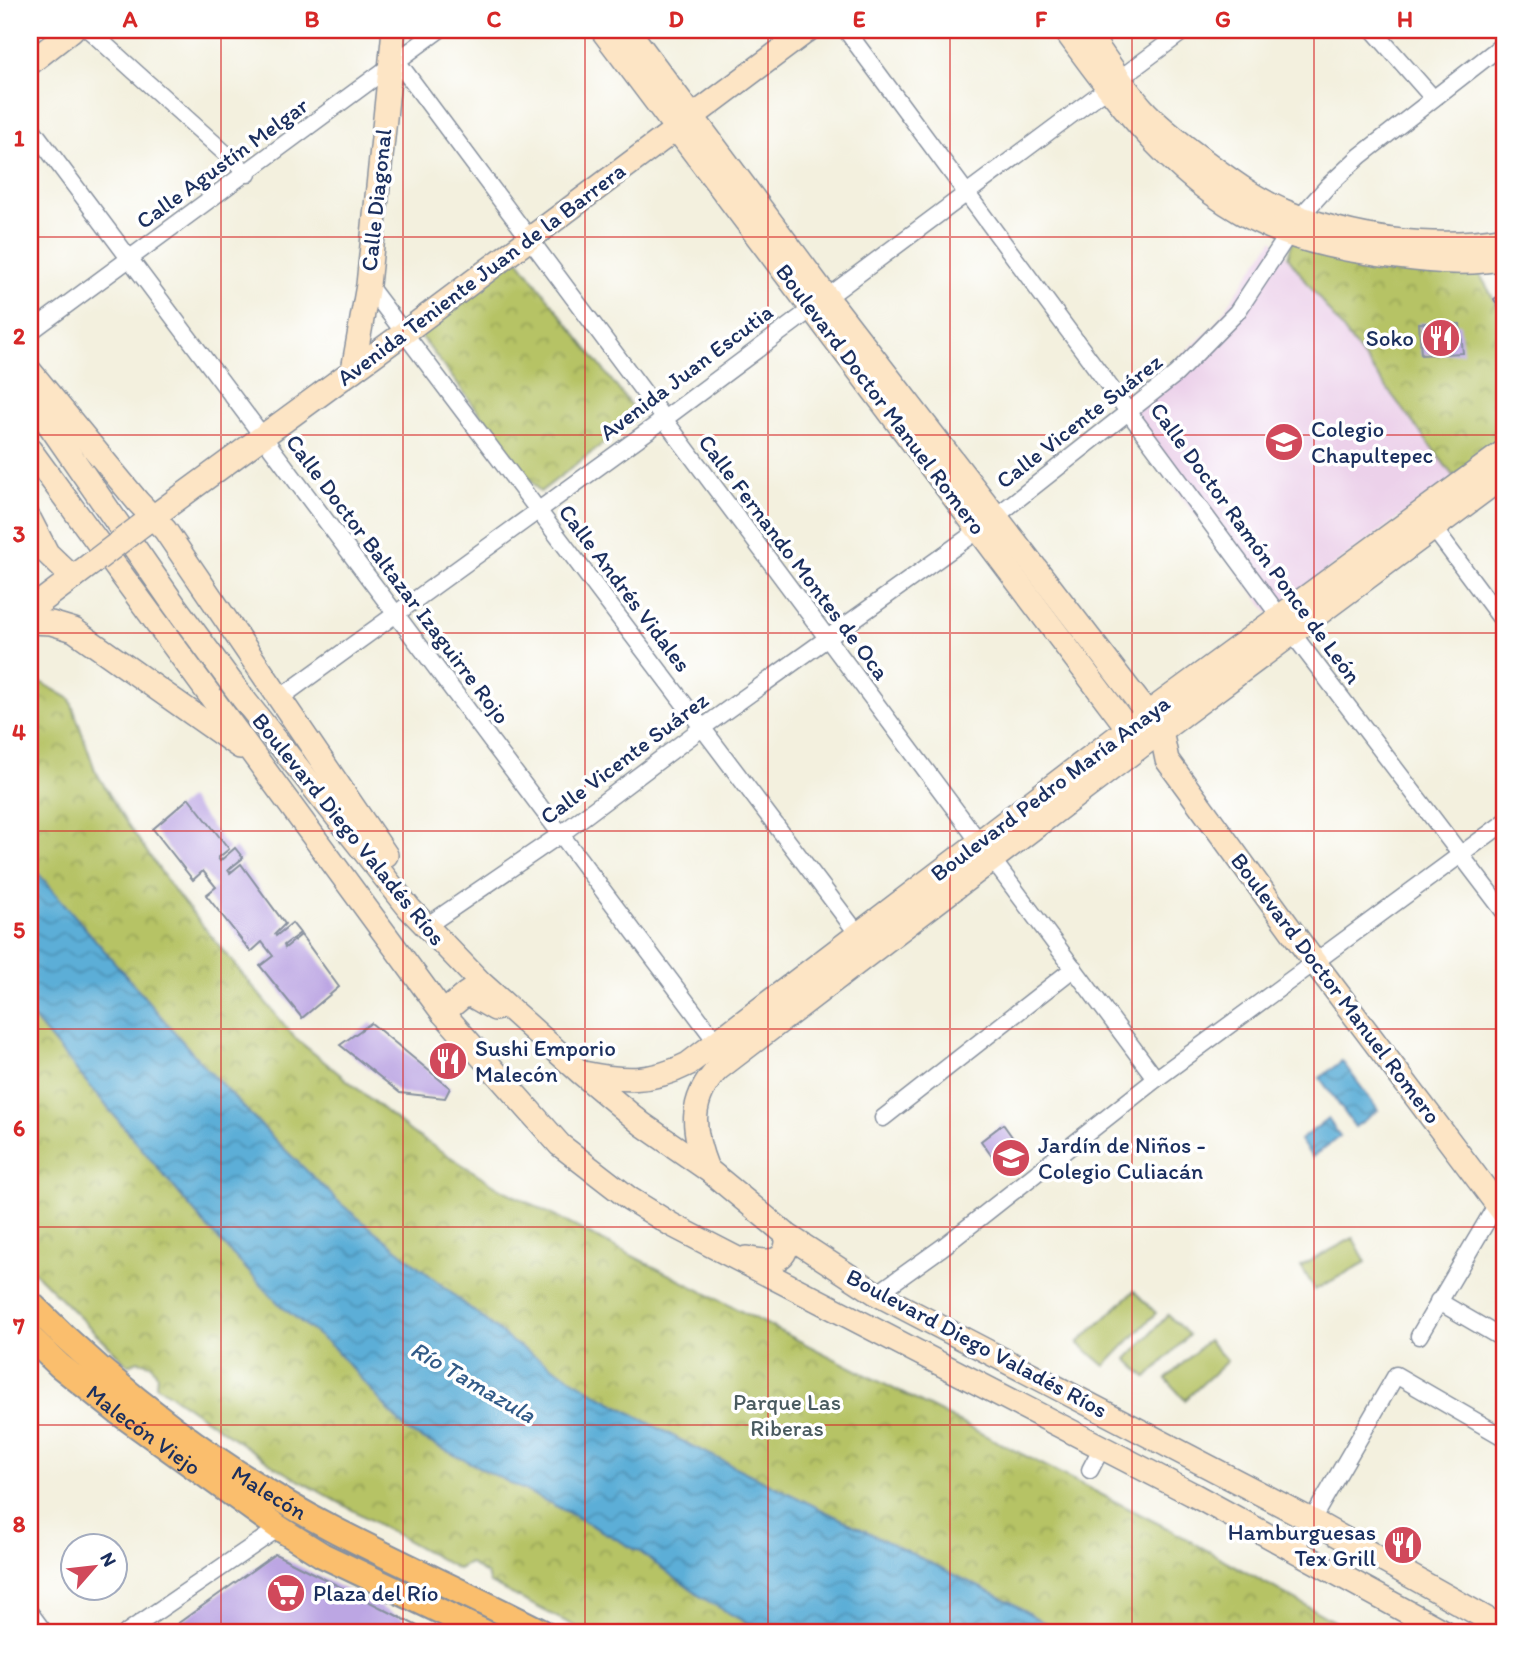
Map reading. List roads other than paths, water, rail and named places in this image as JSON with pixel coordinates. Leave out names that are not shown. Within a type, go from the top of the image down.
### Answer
[{"type":"main road","points":[[30,63],[72,30]]},
{"type":"main road","name":"Calle Diagonal","points":[[353,370],[368,285],[393,64],[394,30]]},
{"type":"main road","name":"Boulevard Doctor Manuel Romero","points":[[602,30],[684,122],[818,302],[988,522],[1154,723],[1167,760],[1315,963],[1501,1210]]},
{"type":"main road","name":"Boulevard Doctor Manuel Romero","points":[[628,30],[684,122]]},
{"type":"main road","name":"Avenida Teniente Juan de la Barrera","points":[[30,610],[808,30]]},
{"type":"main road","points":[[1065,30],[1114,83],[1192,151],[1295,226],[1360,252],[1411,259],[1472,262],[1505,258]]},
{"type":"main road","points":[[1085,30],[1114,83]]},
{"type":"main road","points":[[1295,226],[1409,241],[1461,244],[1505,238]]},
{"type":"main road","points":[[30,371],[148,521],[165,530],[398,874],[406,888],[409,908]]},
{"type":"main road","name":"Boulevard Diego Valadés Ríos","points":[[30,397],[227,677],[425,928],[530,1030],[642,1124],[707,1169],[787,1235],[877,1294],[1311,1520],[1505,1629]]},
{"type":"main road","name":"Boulevard Diego Valadés Ríos","points":[[30,450],[443,1013],[570,1154],[629,1199],[848,1318],[1295,1549],[1444,1632]]},
{"type":"main road","name":"Boulevard Pedro María Anaya","points":[[1427,521],[1505,451]]},
{"type":"main road","name":"Boulevard Pedro María Anaya","points":[[581,1073],[624,1080],[659,1077],[723,1051],[1286,624],[1427,521],[1505,475]]},
{"type":"main road","points":[[30,520],[47,553],[82,571]]},
{"type":"main road","name":"Boulevard Doctor Manuel Romero","points":[[988,522],[1135,737],[1167,760]]},
{"type":"main road","points":[[30,622],[51,623],[74,631],[255,757]]},
{"type":"main road","points":[[443,1013],[459,997],[470,993],[530,1030]]},
{"type":"main road","name":"Boulevard Pedro María Anaya","points":[[707,1169],[694,1132],[694,1111],[723,1051]]},
{"type":"main road","points":[[730,1254],[774,1262],[783,1257],[787,1235]]},
{"type":"main road","name":"Malecón","points":[[30,1303],[91,1359],[178,1431],[335,1530],[542,1632]]},
{"type":"main road","name":"Malecón Viejo","points":[[30,1337],[118,1412],[279,1528],[321,1555],[484,1632]]},
{"type":"main road","points":[[279,1528],[293,1525],[335,1530]]},
{"type":"street","points":[[89,30],[248,174]]},
{"type":"street","name":"Calle Agustín Melgar","points":[[30,332],[248,174],[439,30]]},
{"type":"street","name":"Calle Doctor Ramón Ponce de León","points":[[846,30],[1286,624],[1505,913]]},
{"type":"street","name":"Avenida Juan Escutia","points":[[280,698],[663,419],[1185,30]]},
{"type":"street","points":[[1373,30],[1433,98]]},
{"type":"street","name":"Calle Vicente Suárez","points":[[425,928],[561,834],[825,638],[988,522],[1130,411],[1221,331],[1295,226],[1360,156],[1505,43]]},
{"type":"street","name":"Calle Fernando Montes de Oca","points":[[393,64],[529,238],[1156,1080]]},
{"type":"street","name":"Calle Doctor Baltazar Izaguirre Rojo","points":[[30,126],[723,1051]]},
{"type":"street","name":"Calle Andrés Vidales","points":[[368,285],[864,943]]},
{"type":"street","points":[[1427,521],[1505,624]]},
{"type":"street","points":[[877,1294],[1156,1080],[1505,822]]},
{"type":"street","points":[[883,1118],[1074,968]]},
{"type":"street","points":[[1419,1336],[1438,1301],[1501,1210]]},
{"type":"street","points":[[1438,1301],[1505,1340]]},
{"type":"street","points":[[1295,1549],[1396,1375],[1505,1438]]},
{"type":"street","points":[[1090,1470],[1102,1447]]},
{"type":"street","points":[[127,1632],[279,1528]]},
{"type":"street","points":[[30,1613],[44,1632]]},
{"type":"water","name":"Río Tamazula","points":[[30,864],[201,1063],[277,1142],[341,1204],[512,1342],[600,1396],[680,1440],[1012,1603],[1059,1632],[762,1632],[701,1597],[640,1552],[560,1508],[407,1431],[334,1348],[281,1306],[207,1227],[30,1014]]},
{"type":"water","points":[[1342,1061],[1378,1110],[1355,1127],[1320,1078]]},
{"type":"water","points":[[1328,1119],[1340,1136],[1312,1157],[1300,1140]]},
{"type":"place","name":"Soko","points":[[1441,338]]},
{"type":"place","name":"Colegio Chapultepec","points":[[1284,442]]},
{"type":"place","name":"Sushi Emporio Malecón","points":[[448,1061]]},
{"type":"place","name":"Jardín de Niños - Colegio Culiacán","points":[[1011,1158]]},
{"type":"place","name":"Hamburguesas Tex Grill","points":[[1403,1545]]},
{"type":"place","name":"Plaza del Río","points":[[286,1593]]},
{"type":"park label","name":"Parque Las Riberas","points":[[787,1415]]}]
